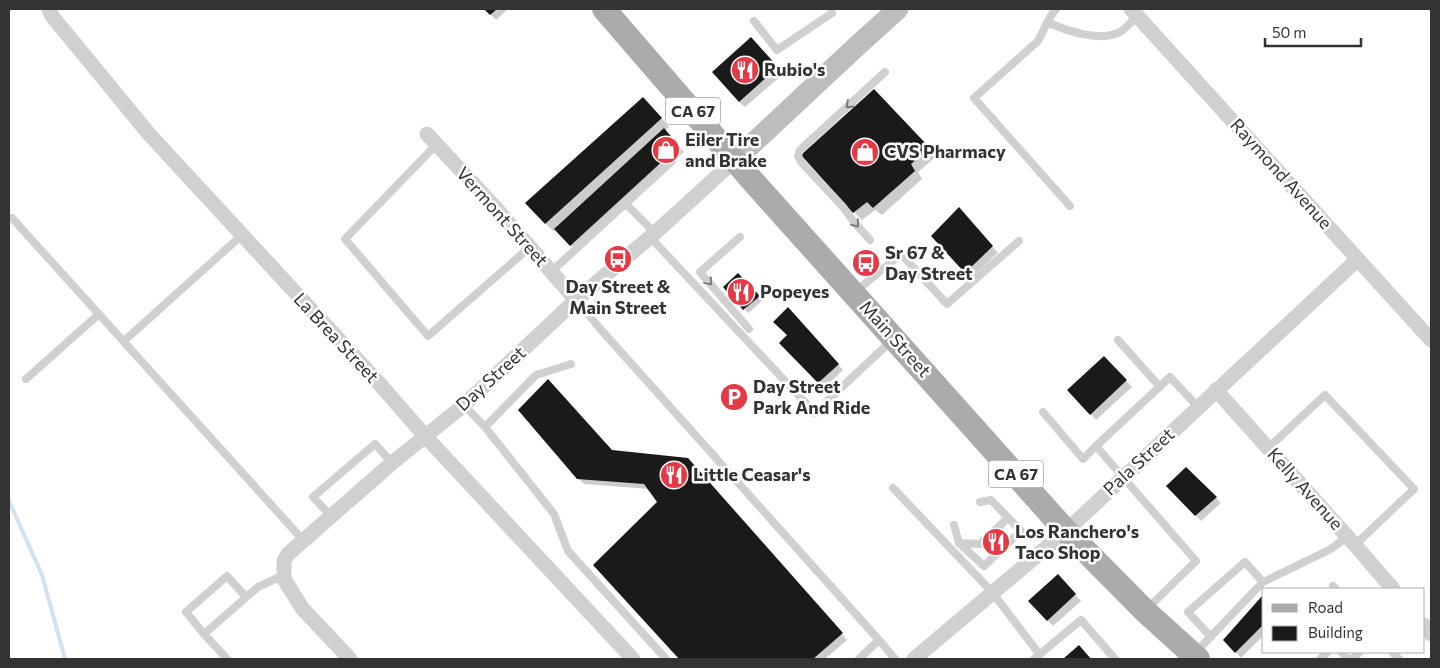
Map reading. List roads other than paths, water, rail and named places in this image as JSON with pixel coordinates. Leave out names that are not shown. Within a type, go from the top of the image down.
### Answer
[{"type":"main road","name":"Main Street","points":[[604,9],[735,160],[1066,531],[1145,611],[1196,657]]},
{"type":"main road","points":[[735,160],[898,9]]},
{"type":"street","name":"La Brea Street","points":[[49,9],[52,16],[149,134],[632,659]]},
{"type":"street","name":"Raymond Avenue","points":[[1134,12],[1431,340]]},
{"type":"street","name":"Vermont Street","points":[[432,139],[576,300]]},
{"type":"street","name":"Day Street","points":[[284,575],[284,561],[288,554],[392,463],[464,405],[576,300],[653,235],[735,160]]},
{"type":"street","name":"Pala Street","points":[[914,659],[1066,531],[1358,259]]},
{"type":"street","name":"Kelly Avenue","points":[[1216,390],[1392,588]]},
{"type":"street","points":[[284,575],[284,579],[302,608],[350,659]]},
{"type":"lane","points":[[1056,9],[1050,16],[1038,41],[974,98],[1070,206]]},
{"type":"lane","points":[[1047,22],[1062,29],[1099,36],[1112,35],[1122,31],[1134,12]]},
{"type":"lane","points":[[754,21],[777,50],[832,13]]},
{"type":"lane","points":[[870,240],[843,207],[801,162],[798,156],[800,150],[885,72]]},
{"type":"lane","points":[[432,139],[345,238],[428,336],[530,247]]},
{"type":"lane","points":[[552,271],[672,161]]},
{"type":"lane","points":[[625,203],[815,413]]},
{"type":"lane","points":[[12,218],[304,540]]},
{"type":"lane","points":[[124,341],[242,235]]},
{"type":"lane","points":[[740,237],[700,272],[750,330]]},
{"type":"lane","points":[[854,293],[901,254],[947,304],[1019,241]]},
{"type":"lane","points":[[576,300],[895,659]]},
{"type":"lane","points":[[26,379],[99,314]]},
{"type":"lane","points":[[827,401],[894,338]]},
{"type":"lane","points":[[1118,340],[1160,387]]},
{"type":"lane","points":[[485,427],[536,374],[571,364]]},
{"type":"lane","points":[[1043,412],[1083,459],[1170,377],[1198,407]]},
{"type":"lane","points":[[1196,657],[1211,637],[1263,582],[1351,540],[1414,489],[1325,395],[1268,448]]},
{"type":"lane","points":[[464,405],[485,427],[554,514],[568,551],[666,659]]},
{"type":"lane","points":[[332,517],[313,497],[375,444],[392,463]]},
{"type":"lane","points":[[1096,446],[1196,561],[1145,611]]},
{"type":"lane","points":[[893,488],[992,592],[1037,657],[1081,620],[1115,659]]},
{"type":"lane","points":[[954,525],[959,543],[984,566],[1021,530],[991,500],[980,502]]},
{"type":"lane","points":[[959,543],[980,544],[1008,518]]},
{"type":"lane","points":[[1211,637],[1188,612],[1245,562],[1263,582]]},
{"type":"lane","points":[[204,634],[258,587],[284,575]]},
{"type":"lane","points":[[227,659],[186,612],[228,576],[246,597]]},
{"type":"lane","points":[[859,659],[880,640]]},
{"type":"waterway","points":[[9,501],[42,575],[65,659]]},
{"type":"place","name":"Rubio's","points":[[745,70]]},
{"type":"place","name":"Eiler Tire and Brake","points":[[666,150]]},
{"type":"place","name":"CVS Pharmacy","points":[[865,152]]},
{"type":"place","name":"Day Street & Main Street","points":[[618,259]]},
{"type":"place","name":"Sr 67 & Day Street","points":[[866,263]]},
{"type":"place","name":"Popeyes","points":[[741,292]]},
{"type":"place","name":"Day Street Park And Ride","points":[[734,397]]},
{"type":"place","name":"Little Ceasar's","points":[[674,475]]},
{"type":"place","name":"Los Ranchero's Taco Shop","points":[[996,542]]}]
